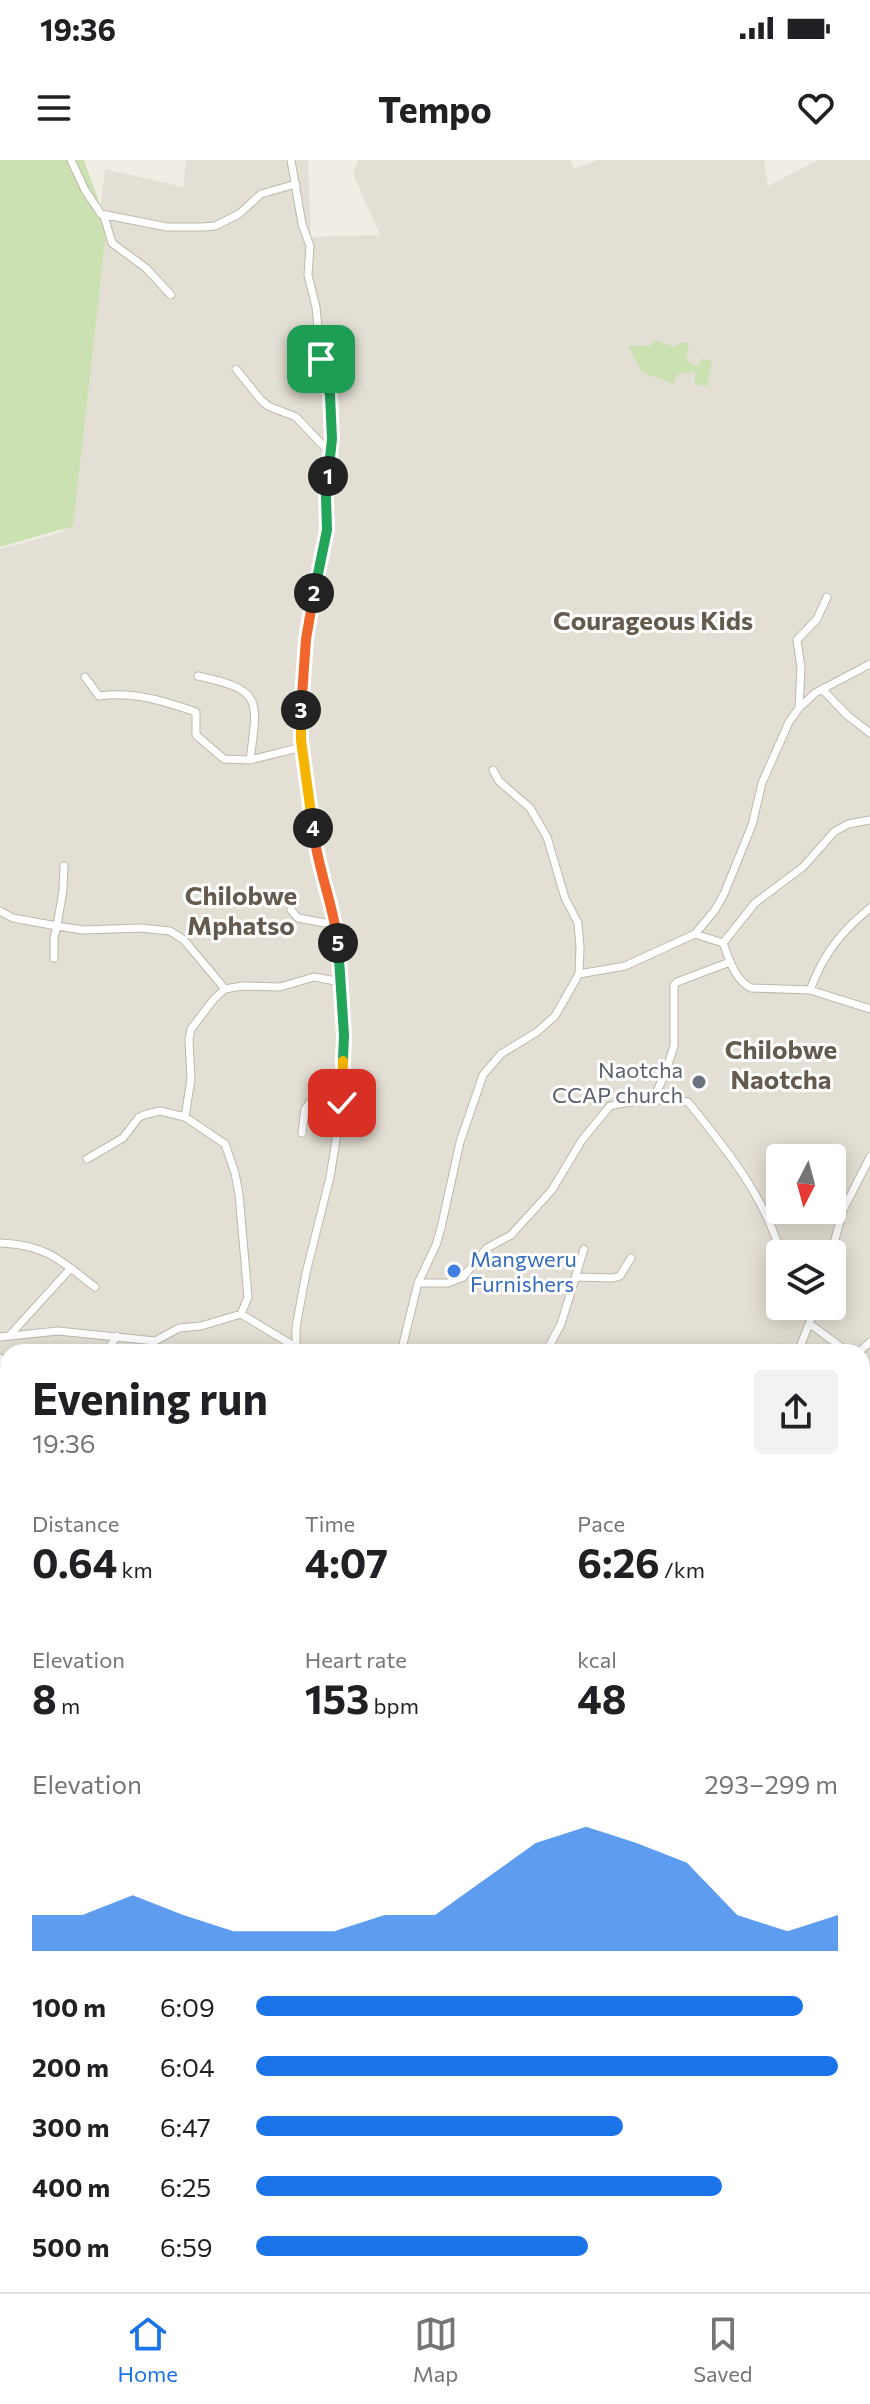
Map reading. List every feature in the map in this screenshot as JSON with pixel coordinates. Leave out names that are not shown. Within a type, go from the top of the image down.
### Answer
[{"type":"street","points":[[71,160],[85,190],[104,216],[112,243],[146,268],[171,295]]},
{"type":"street","points":[[291,160],[302,224],[310,246],[308,275],[330,395],[327,530],[307,631],[301,686],[302,747],[315,850],[336,925],[344,1035],[342,1103],[330,1177],[306,1273],[296,1344]]},
{"type":"street","points":[[104,216],[167,227],[215,226],[239,214],[261,194],[296,184]]},
{"type":"street","points":[[236,369],[261,400],[296,417],[331,454]]},
{"type":"street","points":[[799,708],[801,668],[797,640],[817,619],[827,597]]},
{"type":"street","points":[[579,974],[625,966],[695,934],[724,894],[752,825],[762,783],[789,722],[799,708],[822,689],[870,664]]},
{"type":"street","points":[[198,676],[240,687],[255,704],[250,760]]},
{"type":"street","points":[[85,677],[99,696],[121,693],[138,695],[196,712],[196,735],[224,759],[250,760],[302,747]]},
{"type":"street","points":[[822,689],[870,733]]},
{"type":"street","points":[[403,1344],[418,1283],[436,1245],[460,1142],[483,1075],[501,1054],[537,1032],[555,1016],[579,974],[578,923],[565,898],[547,837],[530,808],[499,781],[493,770]]},
{"type":"street","points":[[723,943],[755,903],[803,867],[834,832],[848,824],[870,820]]},
{"type":"street","points":[[54,958],[64,866]]},
{"type":"street","points":[[810,990],[831,946],[870,908]]},
{"type":"street","points":[[291,910],[298,918],[336,925]]},
{"type":"street","points":[[0,911],[13,918],[83,930],[141,928],[170,931],[184,940],[225,989]]},
{"type":"street","points":[[695,934],[723,943]]},
{"type":"street","points":[[723,943],[741,980],[751,988],[810,990],[870,1009]]},
{"type":"street","points":[[652,1102],[674,1046],[674,985],[730,962]]},
{"type":"street","points":[[185,1117],[191,1079],[191,1029],[225,989],[280,987],[314,977],[341,982]]},
{"type":"street","points":[[302,1133],[305,1109],[311,1101],[342,1103]]},
{"type":"street","points":[[418,1283],[448,1283],[463,1277],[487,1248],[511,1235],[552,1190],[582,1140],[610,1106],[688,1102],[739,1164],[757,1196],[775,1240]]},
{"type":"street","points":[[87,1159],[123,1138],[139,1117],[160,1111],[185,1117],[225,1144],[239,1194],[248,1297],[241,1314]]},
{"type":"street","points":[[835,1240],[843,1210],[870,1157]]},
{"type":"street","points":[[0,1243],[50,1253],[95,1287]]},
{"type":"street","points":[[550,1344],[560,1326],[584,1249]]},
{"type":"street","points":[[576,1277],[620,1276],[631,1258]]},
{"type":"street","points":[[4,1337],[71,1268]]},
{"type":"street","points":[[4,1337],[58,1331],[159,1340],[179,1328],[201,1326],[241,1314],[287,1344]]},
{"type":"street","points":[[801,1344],[811,1320]]},
{"type":"street","points":[[810,1324],[837,1344]]},
{"type":"street","points":[[112,1344],[117,1336]]},
{"type":"shaded area","points":[[186,160],[308,160],[311,237],[380,235],[353,174],[358,160],[571,160],[574,169],[597,160],[764,160],[768,186],[818,160],[870,160],[870,1344],[0,1344],[0,549],[63,532],[105,169],[183,187]]},
{"type":"green space","points":[[0,160],[84,160],[107,224],[73,526],[0,547]]},
{"type":"green space","points":[[655,340],[675,347],[681,342],[689,343],[686,361],[699,367],[701,359],[712,361],[707,386],[695,384],[695,371],[678,374],[673,384],[642,372],[628,346],[650,346]]},
{"type":"place","name":"Naotcha CCAP church","points":[[699,1082]]},
{"type":"place","name":"Mangweru Furnishers","points":[[454,1271]]},
{"type":"district","name":"Courageous Kids","points":[[653,619]]},
{"type":"district","name":"Chilobwe Mphatso","points":[[241,909]]},
{"type":"district","name":"Chilobwe Naotcha","points":[[781,1063]]},
{"type":"route","points":[[321,359],[330,395],[332,439],[326,496],[328,514],[306,639],[300,729],[315,850],[336,925],[344,1035],[342,1103]]}]
